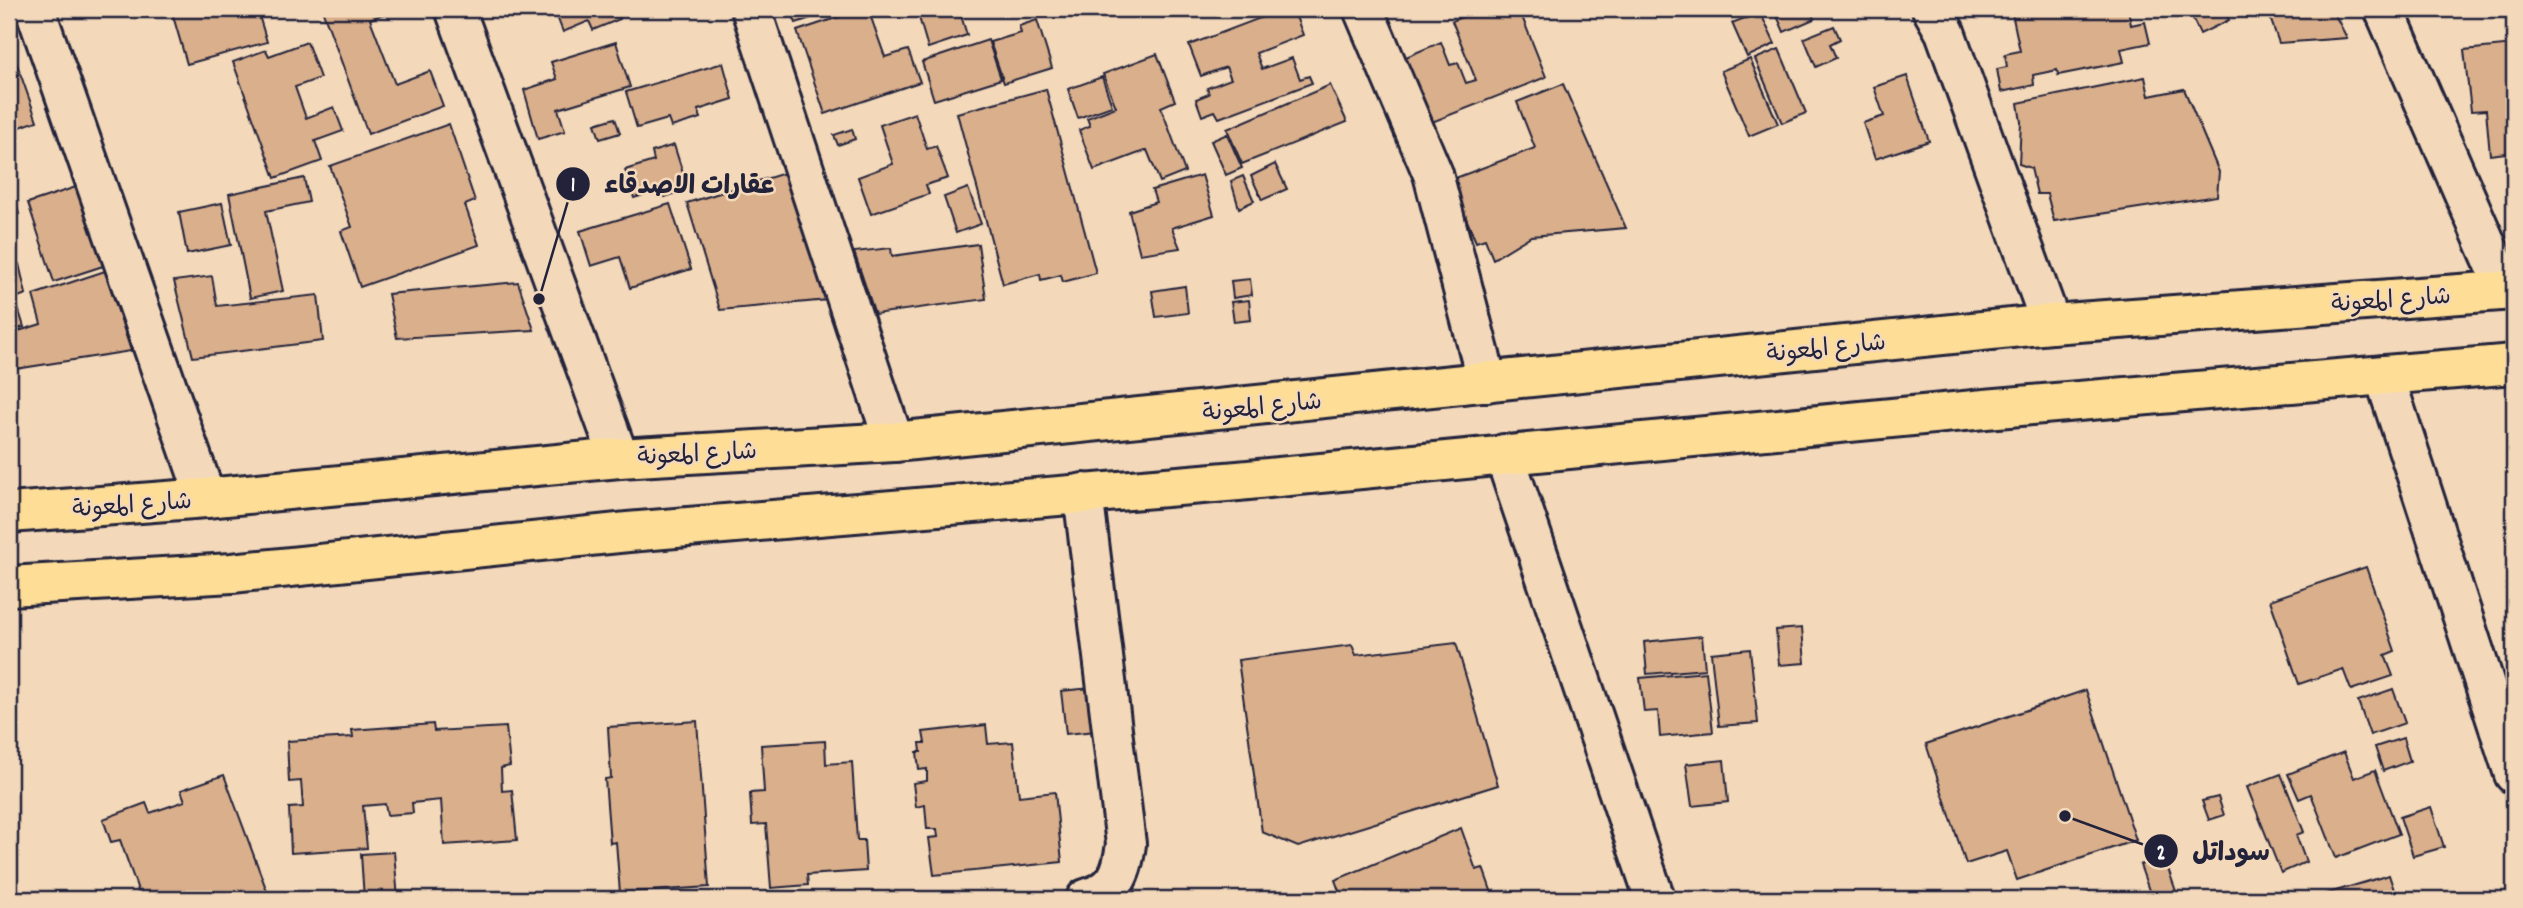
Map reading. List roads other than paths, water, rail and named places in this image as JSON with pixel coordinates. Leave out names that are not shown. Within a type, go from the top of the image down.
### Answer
[{"type":"highway","name":"شارع المعونة","points":[[9,513],[206,498],[619,458],[894,442],[2051,324],[2510,290]]},
{"type":"highway","points":[[9,586],[232,573],[628,531],[1083,494],[2514,364]]},
{"type":"street","points":[[35,9],[206,498]]},
{"type":"street","points":[[455,9],[619,458]]},
{"type":"street","points":[[751,9],[894,442]]},
{"type":"street","points":[[1363,9],[1433,174],[1487,382]]},
{"type":"street","points":[[1932,9],[1945,32],[2051,324]]},
{"type":"street","points":[[2384,9],[2510,290]]},
{"type":"street","points":[[2384,375],[2514,774]]},
{"type":"street","points":[[1504,454],[1656,899]]},
{"type":"street","points":[[1083,494],[1126,844],[1122,874],[1100,895],[1086,899]]},
{"type":"place","name":"عقارات الاصدقاء","points":[[539,299]]},
{"type":"place","name":"سوداتل","points":[[2065,816]]}]
